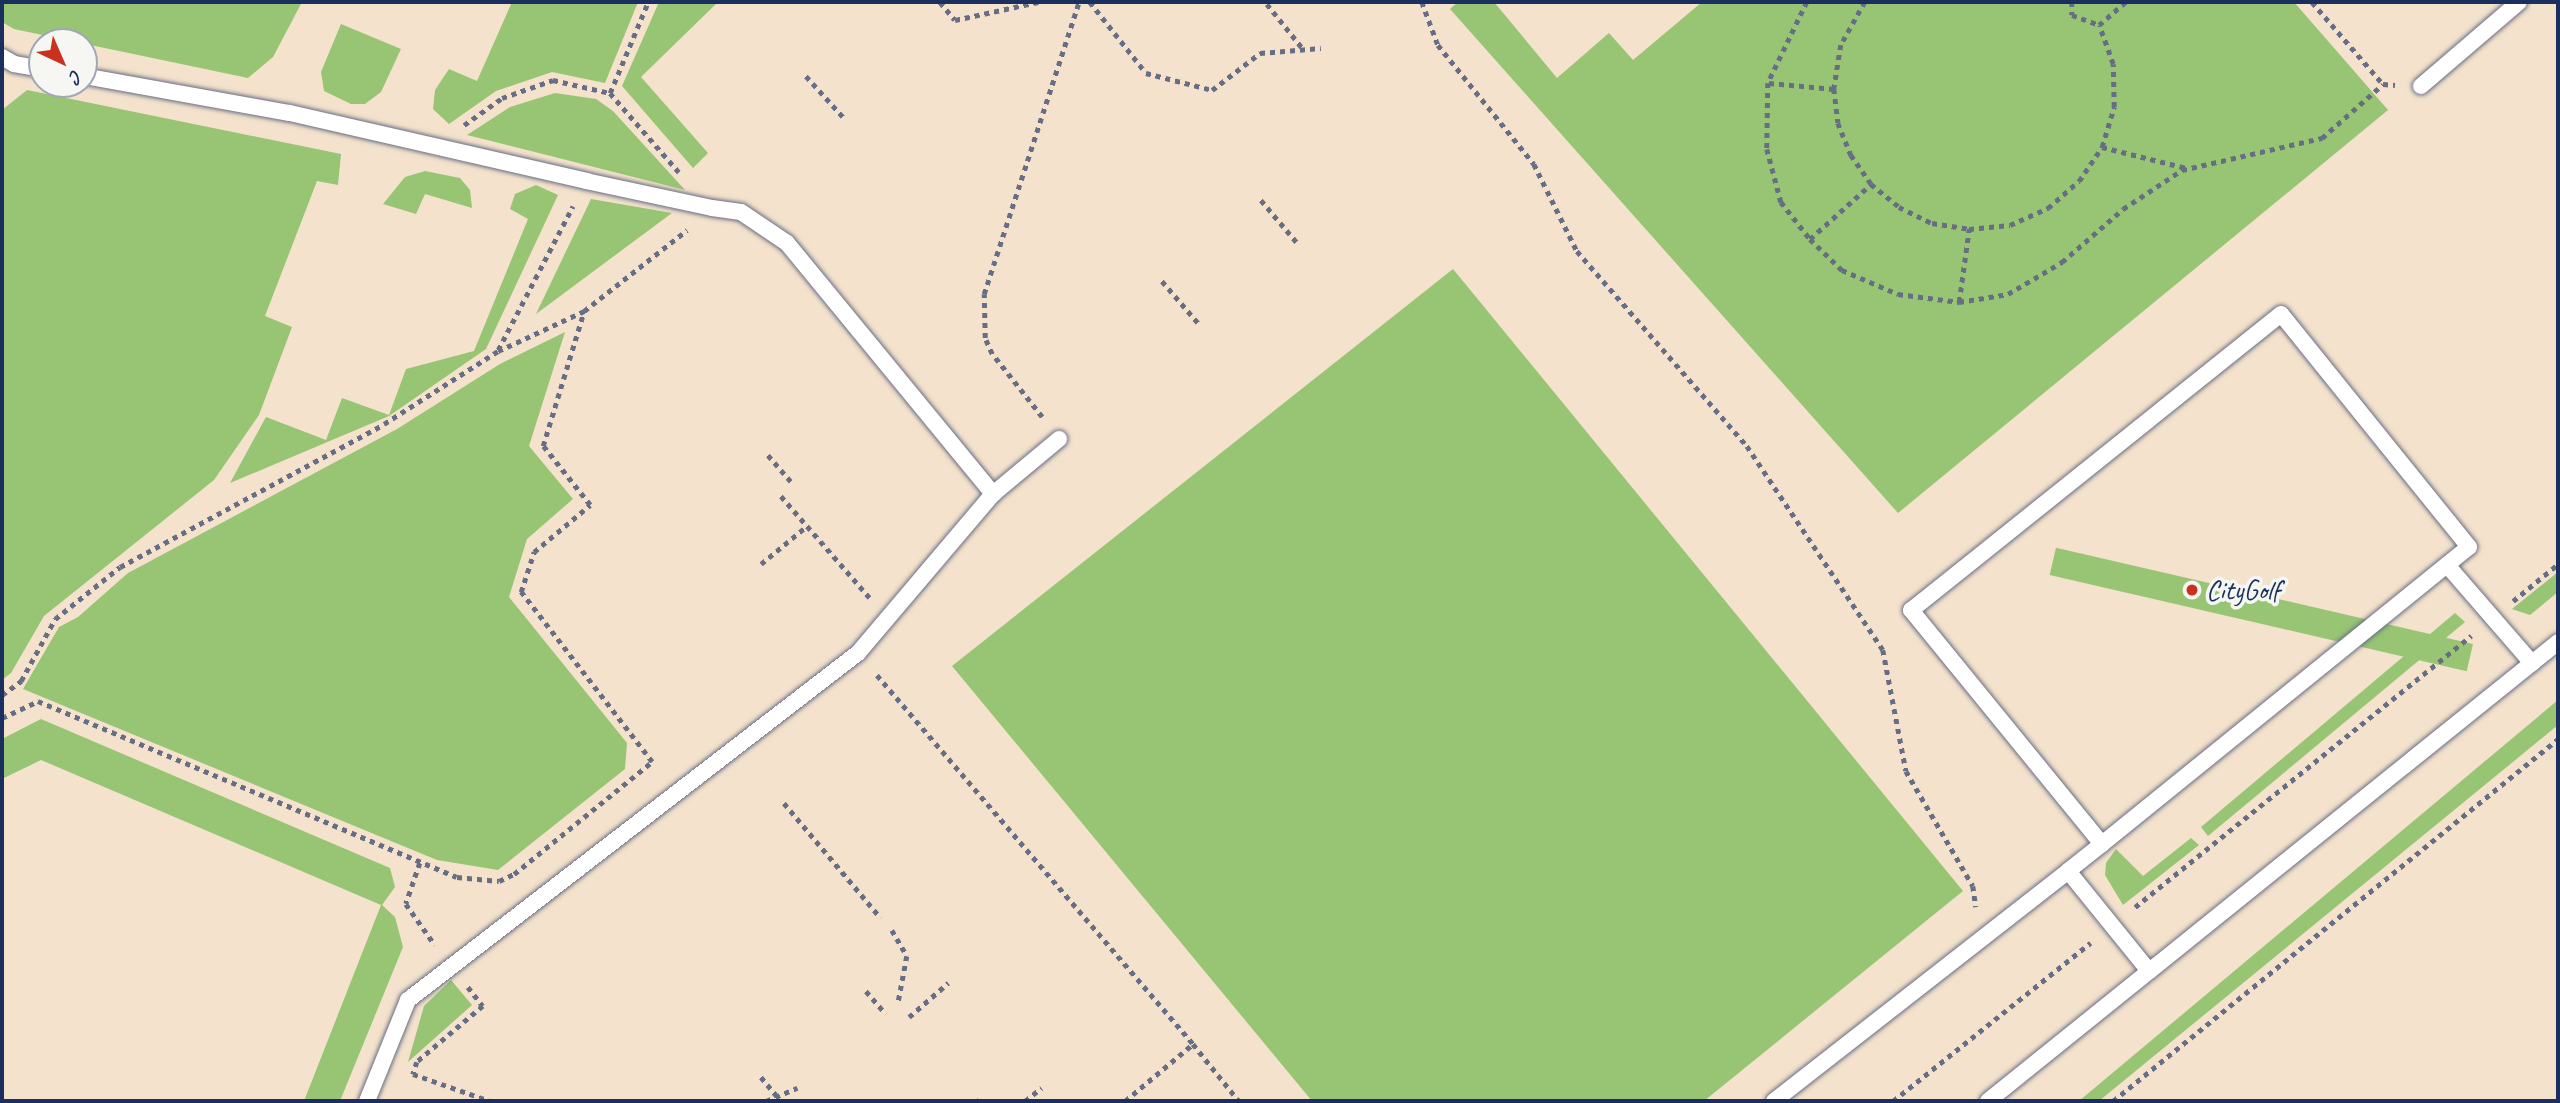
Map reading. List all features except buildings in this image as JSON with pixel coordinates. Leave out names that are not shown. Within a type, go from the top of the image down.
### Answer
[{"type":"lane","points":[[2421,86],[2519,2]]},
{"type":"lane","points":[[2,57],[14,64],[28,66]]},
{"type":"lane","points":[[98,79],[290,113],[586,181],[741,212],[787,243],[993,494]]},
{"type":"lane","points":[[1774,1101],[2068,872],[2469,547],[2281,314],[1911,610],[2102,844]]},
{"type":"lane","points":[[368,1101],[408,1000],[858,653],[993,494],[1059,439]]},
{"type":"lane","points":[[2446,565],[2532,663]]},
{"type":"lane","points":[[1988,1101],[2558,642]]},
{"type":"lane","points":[[2068,872],[2148,971]]},
{"type":"path","points":[[610,93],[648,2]]},
{"type":"path","points":[[940,2],[955,20],[1038,2]]},
{"type":"path","points":[[1059,439],[992,354],[985,338],[982,316],[984,293],[1079,2]]},
{"type":"path","points":[[1090,2],[1146,73],[1212,90],[1260,53],[1321,48]]},
{"type":"path","points":[[1422,2],[1438,45],[1534,164],[1577,251],[1747,446],[1883,650],[1906,771],[1973,887],[1981,939]]},
{"type":"path","points":[[1807,2],[1768,83],[1767,149],[1781,202],[1810,239],[1842,270],[1898,294],[1959,302],[2008,294],[2062,262],[2123,209],[2182,170],[2322,138],[2383,84],[2421,86]]},
{"type":"path","points":[[1865,2],[1841,45],[1834,89],[1838,123],[1851,155],[1871,184],[1899,207],[1933,223],[1969,229],[2010,225],[2048,208],[2079,181],[2102,147],[2114,107],[2113,64],[2099,25],[2073,15],[2072,2]]},
{"type":"path","points":[[2099,25],[2125,2]]},
{"type":"path","points":[[2312,2],[2383,84]]},
{"type":"path","points":[[1267,4],[1304,50]]},
{"type":"path","points":[[806,76],[845,119]]},
{"type":"path","points":[[2,695],[21,681],[55,619],[120,567],[384,424],[498,351],[584,311],[712,208],[610,93],[553,79],[502,98],[434,145]]},
{"type":"path","points":[[1768,83],[1834,89]]},
{"type":"path","points":[[2102,147],[2191,169]]},
{"type":"path","points":[[498,351],[586,181]]},
{"type":"path","points":[[1810,239],[1871,184]]},
{"type":"path","points":[[1261,200],[1299,245]]},
{"type":"path","points":[[1959,302],[1969,229]]},
{"type":"path","points":[[1162,281],[1200,325]]},
{"type":"path","points":[[2,718],[38,701],[457,877],[499,881],[514,874],[652,762],[521,592],[534,552],[590,505],[543,446],[584,311]]},
{"type":"path","points":[[768,454],[791,481]]},
{"type":"path","points":[[781,496],[887,618]]},
{"type":"path","points":[[761,564],[807,526]]},
{"type":"path","points":[[1893,1101],[2558,564]]},
{"type":"path","points":[[875,672],[1193,1044],[1238,1101]]},
{"type":"path","points":[[2113,1101],[2558,738]]},
{"type":"path","points":[[783,803],[881,918]]},
{"type":"path","points":[[405,904],[420,863]]},
{"type":"path","points":[[892,930],[906,956],[898,1004]]},
{"type":"path","points":[[909,1017],[948,983]]},
{"type":"path","points":[[866,991],[886,1014]]},
{"type":"path","points":[[483,1006],[417,1062],[413,1074],[490,1101]]},
{"type":"path","points":[[1125,1101],[1193,1044]]},
{"type":"path","points":[[761,1077],[777,1096]]},
{"type":"path","points":[[1025,1101],[1041,1087]]},
{"type":"path","points":[[765,1101],[797,1088]]},
{"type":"green space","points":[[2,2],[302,2],[273,57],[248,78],[98,47],[98,28],[28,28],[28,32],[14,29],[2,22]]},
{"type":"green space","points":[[512,2],[638,2],[605,83],[552,72],[496,91],[449,124],[433,109],[435,90],[449,69],[477,81]]},
{"type":"green space","points":[[659,2],[718,2],[641,77],[708,153],[693,168],[622,86]]},
{"type":"green space","points":[[1458,2],[1494,2],[1557,78],[1609,33],[1633,60],[1702,2],[2294,2],[2388,110],[1898,513],[1450,9]]},
{"type":"green space","points":[[341,24],[401,49],[381,92],[365,104],[351,104],[324,91],[321,72]]},
{"type":"green space","points":[[27,90],[28,98],[66,98],[341,154],[338,185],[317,181],[265,316],[292,327],[259,415],[214,480],[44,616],[11,673],[2,680],[2,110]]},
{"type":"green space","points":[[555,93],[596,99],[613,111],[685,190],[467,135],[510,107]]},
{"type":"green space","points":[[425,171],[460,178],[470,190],[472,208],[425,194],[416,214],[383,204],[405,177]]},
{"type":"green space","points":[[536,185],[558,195],[486,349],[389,416],[230,483],[266,417],[326,440],[342,398],[389,415],[406,369],[474,351],[528,219],[510,209],[515,194]]},
{"type":"green space","points":[[591,199],[672,213],[536,314]]},
{"type":"green space","points":[[1453,269],[1963,891],[1704,1101],[1312,1101],[952,666]]},
{"type":"green space","points":[[565,332],[529,446],[573,499],[527,539],[509,597],[627,743],[625,769],[498,870],[437,860],[23,689],[59,627],[78,617],[128,573],[397,429],[500,364]]},
{"type":"green space","points":[[2056,548],[2473,644],[2467,671],[2050,575]]},
{"type":"green space","points":[[2558,572],[2558,592],[2530,615],[2512,609]]},
{"type":"green space","points":[[2455,613],[2465,622],[2208,836],[2201,827]]},
{"type":"green space","points":[[2558,700],[2558,725],[2099,1101],[2079,1101]]},
{"type":"green space","points":[[41,719],[390,868],[395,887],[382,905],[395,917],[403,947],[340,1101],[304,1101],[381,905],[41,760],[2,779],[2,739]]},
{"type":"green space","points":[[2191,838],[2199,845],[2123,905],[2105,875],[2106,863],[2116,849],[2143,876]]},
{"type":"green space","points":[[451,980],[472,1005],[408,1062],[424,1006]]},
{"type":"place","name":"CityGolf","points":[[2192,590]]}]
